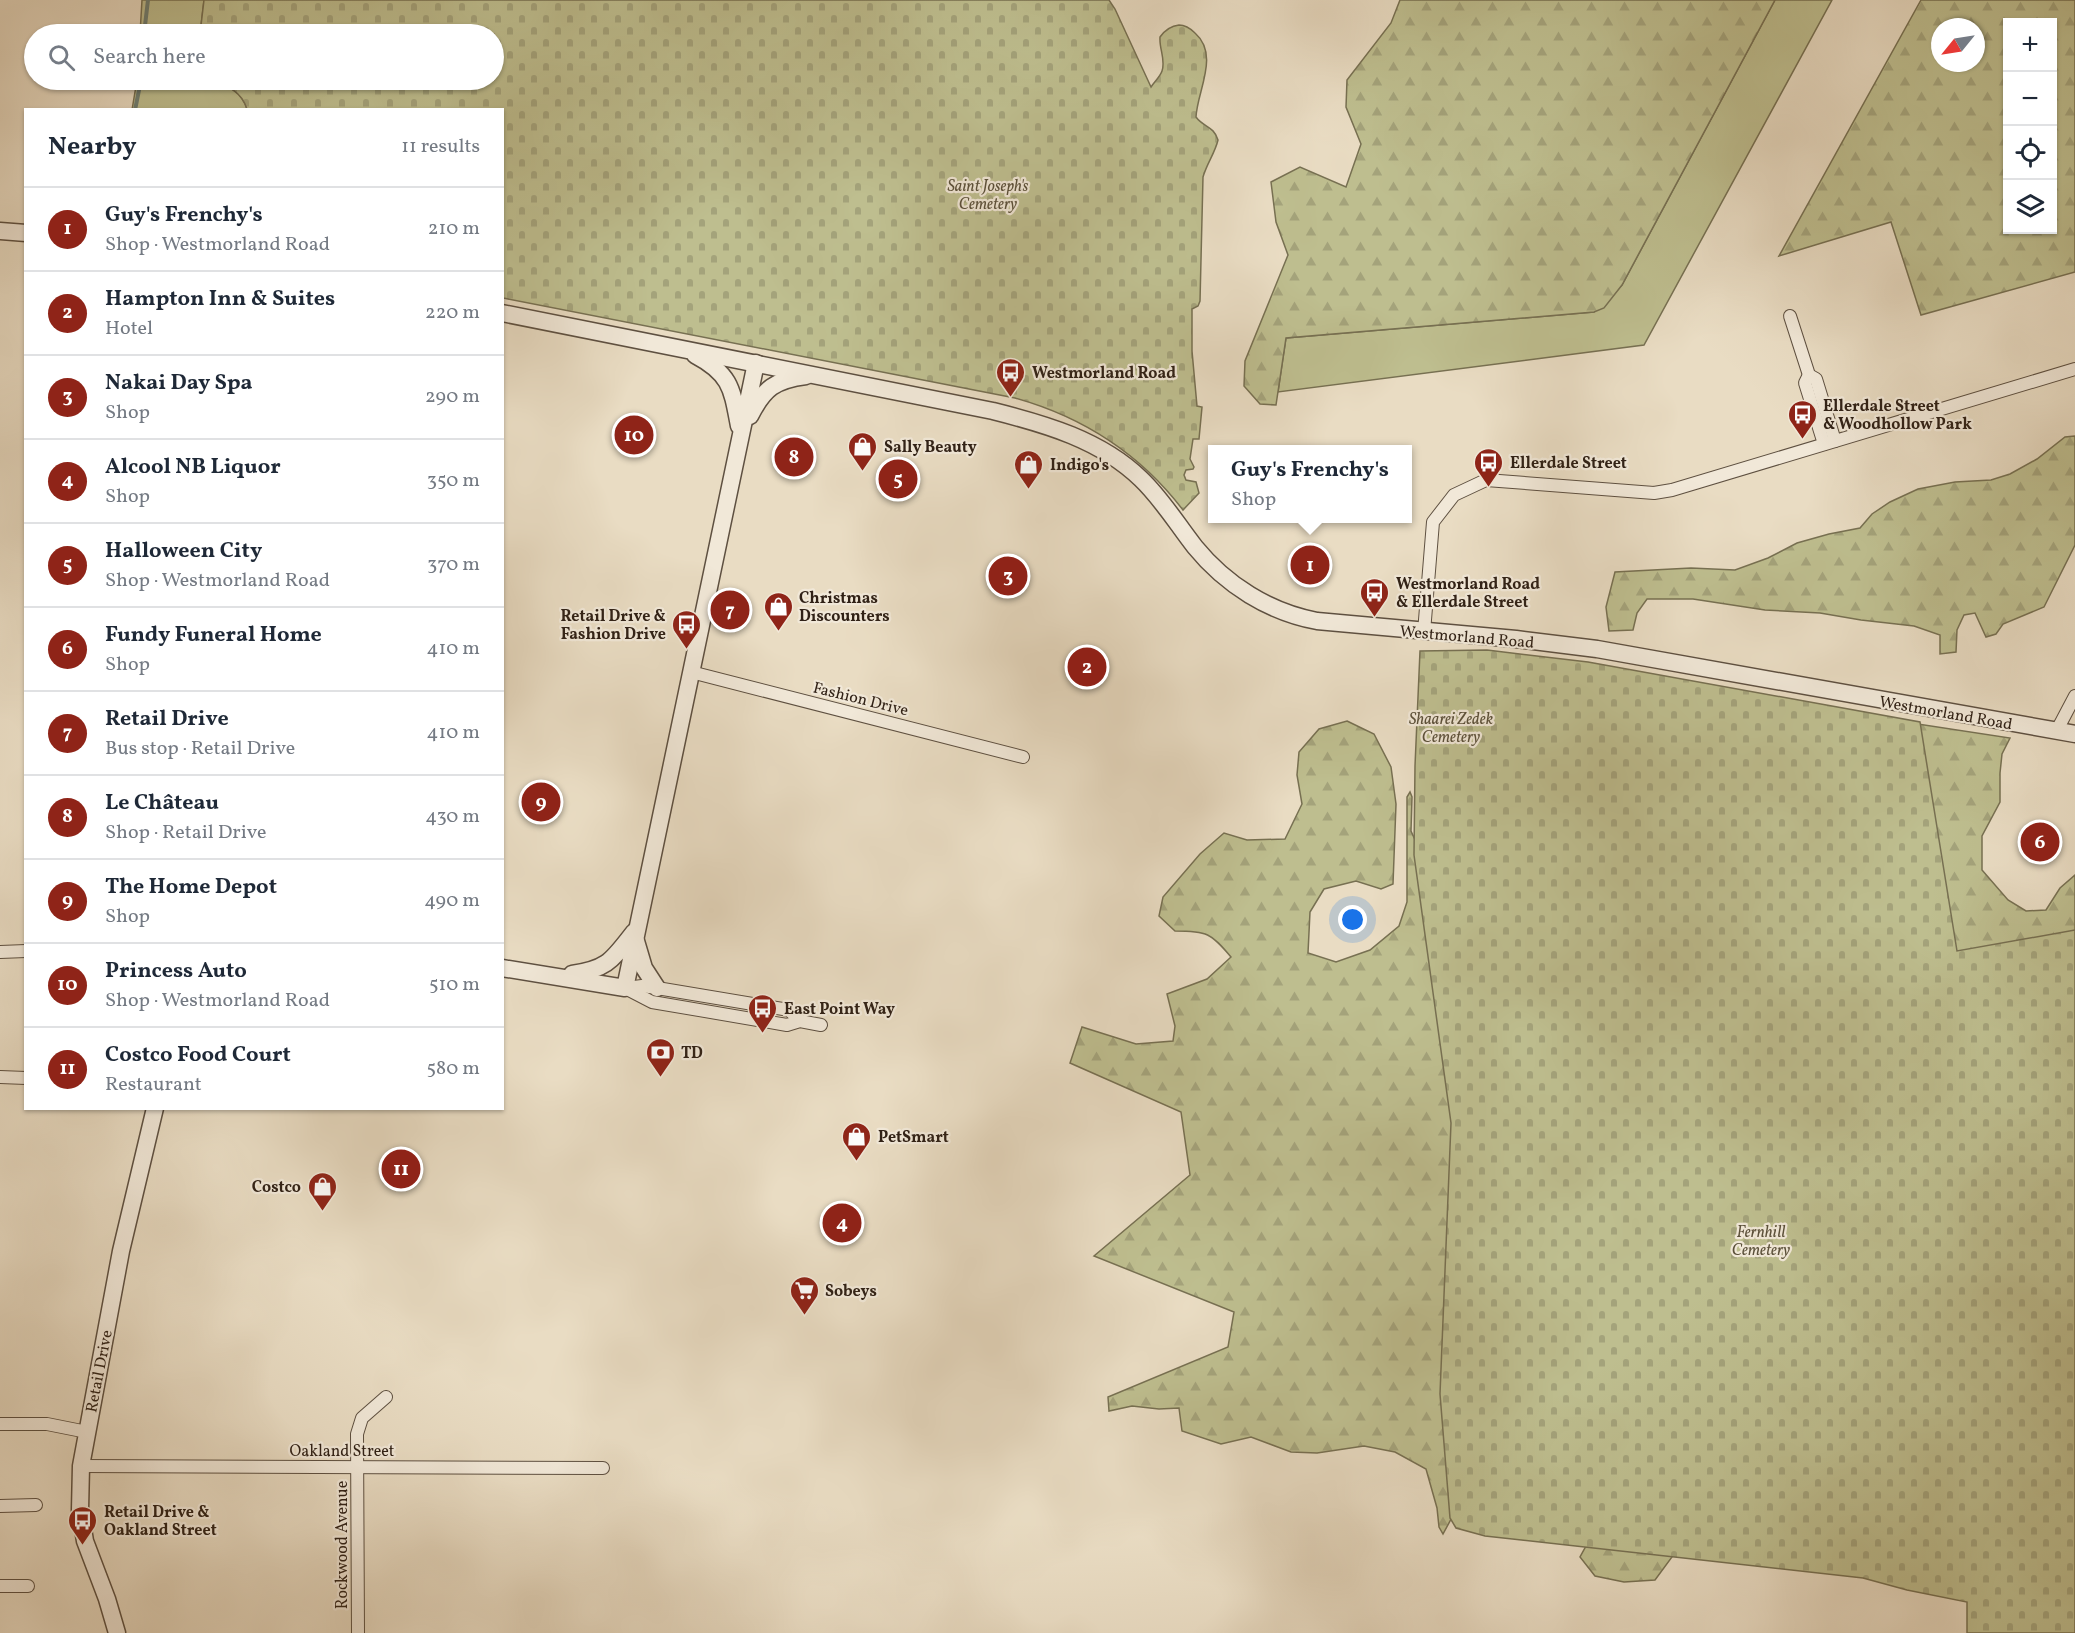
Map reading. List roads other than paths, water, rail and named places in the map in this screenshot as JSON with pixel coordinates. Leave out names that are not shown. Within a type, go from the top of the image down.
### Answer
[{"type":"street","points":[[0,231],[24,233]]},
{"type":"street","name":"Westmorland Road","points":[[504,313],[1027,419],[1096,446],[1141,478],[1196,548],[1220,573],[1252,598],[1281,612],[1317,621],[1516,639],[1597,649],[2075,734]]},
{"type":"street","points":[[1790,316],[1809,375],[1816,380],[1830,443]]},
{"type":"street","points":[[682,348],[708,362],[720,371],[728,382],[736,406],[741,436]]},
{"type":"street","points":[[625,988],[756,363]]},
{"type":"street","points":[[1424,632],[1433,522],[1454,495],[1486,480],[1654,493],[1672,490],[2075,369]]},
{"type":"street","points":[[741,436],[756,405],[768,388],[781,381],[816,375]]},
{"type":"street","name":"Fashion Drive","points":[[691,672],[1023,757]]},
{"type":"street","points":[[2056,732],[2075,696]]},
{"type":"street","points":[[557,976],[593,971],[609,963],[636,928]]},
{"type":"street","points":[[636,928],[636,947],[644,968],[657,988]]},
{"type":"street","points":[[0,951],[24,951]]},
{"type":"street","points":[[504,968],[625,988],[642,986],[657,988],[789,1010],[800,1021]]},
{"type":"street","points":[[625,988],[652,1002],[787,1025],[800,1021],[821,1025]]},
{"type":"street","points":[[0,1077],[24,1078]]},
{"type":"street","name":"Retail Drive","points":[[117,1633],[85,1540],[80,1510],[81,1466],[121,1251],[155,1110]]},
{"type":"street","name":"Rockwood Avenue","points":[[358,1633],[357,1434],[360,1423],[367,1414],[386,1397]]},
{"type":"street","points":[[0,1424],[47,1424],[87,1432]]},
{"type":"street","name":"Oakland Street","points":[[81,1466],[603,1468]]},
{"type":"street","points":[[0,1506],[36,1505]]},
{"type":"street","points":[[0,1586],[28,1586]]},
{"type":"waterway","points":[[145,24],[148,0]]},
{"type":"waterway","points":[[135,108],[139,90]]},
{"type":"place","name":"Westmorland Road","points":[[1011,398]]},
{"type":"place","name":"Princess Auto","points":[[634,435]]},
{"type":"place","name":"Ellerdale Street & Woodhollow Park","points":[[1802,440]]},
{"type":"place","name":"Le Château","points":[[794,457]]},
{"type":"place","name":"Sally Beauty","points":[[863,472]]},
{"type":"place","name":"Halloween City","points":[[898,479]]},
{"type":"place","name":"Ellerdale Street","points":[[1489,488]]},
{"type":"place","name":"Indigo's","points":[[1029,490]]},
{"type":"place","name":"Guy's Frenchy's","points":[[1310,565]]},
{"type":"place","name":"Nakai Day Spa","points":[[1008,576]]},
{"type":"place","name":"Retail Drive","points":[[730,610]]},
{"type":"place","name":"Westmorland Road & Ellerdale Street","points":[[1375,618]]},
{"type":"place","name":"Christmas Discounters","points":[[778,632]]},
{"type":"place","name":"Retail Drive & Fashion Drive","points":[[687,650]]},
{"type":"place","name":"Hampton Inn & Suites","points":[[1087,667]]},
{"type":"place","name":"The Home Depot","points":[[541,802]]},
{"type":"place","name":"Fundy Funeral Home","points":[[2040,842]]},
{"type":"place","name":"East Point Way","points":[[763,1034]]},
{"type":"place","name":"TD","points":[[660,1078]]},
{"type":"place","name":"PetSmart","points":[[857,1162]]},
{"type":"place","name":"Costco Food Court","points":[[401,1169]]},
{"type":"place","name":"Costco","points":[[322,1212]]},
{"type":"place","name":"Alcool NB Liquor","points":[[842,1223]]},
{"type":"place","name":"Sobeys","points":[[804,1316]]},
{"type":"place","name":"Retail Drive & Oakland Street","points":[[83,1546]]},
{"type":"park label","name":"Saint Joseph's Cemetery","points":[[988,194]]},
{"type":"park label","name":"Shaarei Zedek Cemetery","points":[[1451,727]]},
{"type":"park label","name":"Fernhill Cemetery","points":[[1761,1240]]}]
